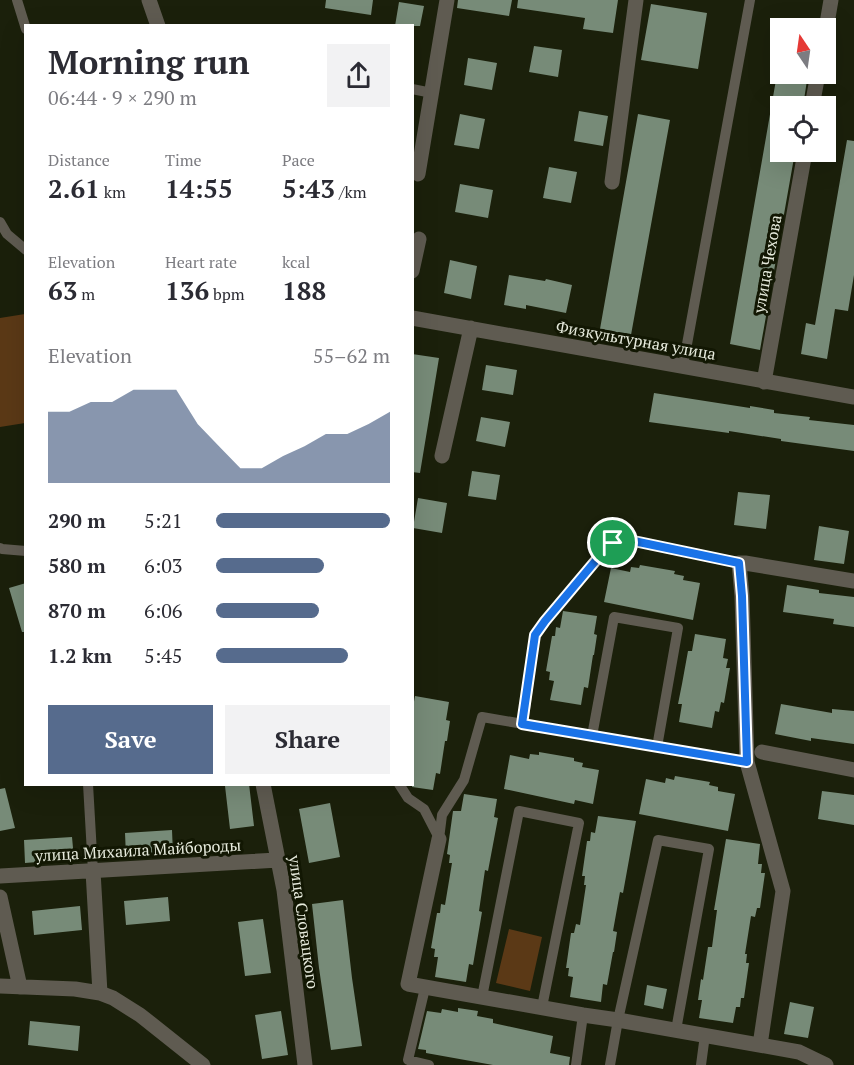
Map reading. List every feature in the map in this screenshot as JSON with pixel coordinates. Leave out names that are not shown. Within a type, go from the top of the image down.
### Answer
[{"type":"street","points":[[149,0],[158,24]]},
{"type":"street","points":[[418,174],[447,0]]},
{"type":"street","points":[[612,182],[636,0]]},
{"type":"street","points":[[828,18],[831,0]]},
{"type":"street","name":"улица Чехова","points":[[764,382],[803,162]]},
{"type":"street","points":[[414,262],[419,239]]},
{"type":"street","name":"Физкультурная улица","points":[[414,318],[854,397]]},
{"type":"street","points":[[442,456],[471,328]]},
{"type":"street","points":[[760,1045],[783,891],[747,762],[739,563],[854,581]]},
{"type":"street","points":[[762,752],[854,770]]},
{"type":"street","name":"улица Словацкого","points":[[263,786],[284,890],[305,1065]]},
{"type":"street","points":[[439,839],[408,984],[799,1052],[826,1065]]},
{"type":"street","name":"улица Михаила Майбороды","points":[[0,876],[278,860]]},
{"type":"street","points":[[93,871],[100,993]]},
{"type":"street","points":[[0,897],[20,987]]},
{"type":"street","points":[[0,986],[75,989],[100,993],[113,998],[140,1015],[203,1065]]},
{"type":"lane","points":[[17,0],[24,24]]},
{"type":"lane","points":[[683,366],[750,0]]},
{"type":"lane","points":[[414,89],[432,93]]},
{"type":"lane","points":[[0,222],[7,234],[24,247]]},
{"type":"lane","points":[[522,724],[535,635],[581,577],[613,543],[629,540],[739,563]]},
{"type":"lane","points":[[0,548],[24,551]]},
{"type":"lane","points":[[592,736],[614,617],[678,628],[657,747]]},
{"type":"lane","points":[[439,839],[442,814],[464,780],[482,717],[747,762]]},
{"type":"lane","points":[[88,786],[93,871]]},
{"type":"lane","points":[[400,786],[408,798],[424,809],[439,839]]},
{"type":"lane","points":[[482,997],[519,811],[579,823],[542,1007]]},
{"type":"lane","points":[[610,1065],[658,840],[709,849],[676,1030]]},
{"type":"lane","points":[[425,988],[408,1060],[429,1065]]},
{"type":"lane","points":[[576,1065],[583,1015]]},
{"type":"lane","points":[[701,1065],[705,1035]]},
{"type":"shaded area","points":[[24,314],[24,423],[0,427],[0,318]]},
{"type":"shaded area","points":[[509,929],[542,937],[530,991],[496,983]]},
{"type":"building","points":[[326,0],[373,0],[371,15],[325,8]]},
{"type":"building","points":[[458,0],[512,0],[509,16],[457,8]]},
{"type":"building","points":[[518,0],[618,0],[613,33],[583,29],[585,18],[517,8]]},
{"type":"building","points":[[399,2],[424,6],[420,26],[395,24]]},
{"type":"building","points":[[651,4],[707,13],[698,69],[641,60]]},
{"type":"building","points":[[534,46],[562,50],[558,77],[529,72]]},
{"type":"building","points":[[468,58],[497,63],[492,90],[464,85]]},
{"type":"building","points":[[775,84],[806,84],[805,96],[773,96]]},
{"type":"building","points":[[579,111],[608,116],[603,146],[574,141]]},
{"type":"building","points":[[460,114],[485,119],[479,149],[454,145]]},
{"type":"building","points":[[638,114],[670,120],[631,335],[600,329]]},
{"type":"building","points":[[770,114],[770,162],[793,162],[760,350],[730,344]]},
{"type":"building","points":[[847,140],[854,141],[854,275],[848,311],[835,309],[827,359],[801,354],[806,323],[815,325]]},
{"type":"building","points":[[549,167],[577,172],[571,203],[543,198]]},
{"type":"building","points":[[460,184],[493,190],[488,218],[455,212]]},
{"type":"building","points":[[450,260],[477,266],[471,299],[444,293]]},
{"type":"building","points":[[509,275],[545,281],[546,279],[572,285],[566,313],[526,305],[526,309],[504,305]]},
{"type":"building","points":[[414,354],[439,358],[420,473],[414,472]]},
{"type":"building","points":[[486,365],[517,370],[513,395],[482,390]]},
{"type":"building","points":[[654,393],[750,408],[750,406],[774,410],[774,413],[810,417],[809,420],[854,425],[854,451],[729,431],[729,433],[649,422]]},
{"type":"building","points":[[481,417],[510,422],[505,447],[476,441]]},
{"type":"building","points":[[472,471],[500,475],[496,500],[468,496]]},
{"type":"building","points":[[738,492],[770,495],[766,529],[734,525]]},
{"type":"building","points":[[418,498],[447,503],[442,533],[414,528]]},
{"type":"building","points":[[819,526],[849,531],[844,564],[814,560]]},
{"type":"building","points":[[640,565],[675,571],[674,574],[684,576],[683,580],[700,583],[693,620],[604,602],[611,568],[630,572],[631,567],[639,568]]},
{"type":"building","points":[[24,584],[24,632],[22,632],[9,588]]},
{"type":"building","points":[[787,585],[819,590],[819,593],[854,597],[854,627],[833,624],[834,619],[783,612]]},
{"type":"building","points":[[563,611],[597,616],[594,655],[588,688],[584,687],[581,705],[550,700],[554,681],[549,680],[550,672],[546,671],[552,636],[555,636],[556,627],[560,628]]},
{"type":"building","points":[[695,634],[726,639],[723,658],[728,659],[726,668],[730,668],[724,703],[721,702],[719,712],[715,711],[712,728],[679,722],[682,704],[678,704],[688,651],[692,651]]},
{"type":"building","points":[[415,696],[449,702],[446,720],[450,721],[447,741],[445,741],[440,774],[436,773],[433,790],[412,787],[414,786]]},
{"type":"building","points":[[781,704],[832,713],[832,709],[854,711],[854,744],[811,738],[811,741],[775,734]]},
{"type":"building","points":[[539,752],[574,758],[574,761],[583,763],[582,767],[599,770],[593,804],[575,800],[574,804],[504,789],[510,755],[529,759],[530,754],[539,755]]},
{"type":"building","points":[[675,776],[710,782],[709,785],[718,787],[718,791],[735,794],[728,831],[639,814],[646,779],[665,783],[666,778],[674,780]]},
{"type":"building","points":[[225,786],[249,786],[254,826],[230,829]]},
{"type":"building","points":[[5,788],[15,828],[0,831],[0,789]]},
{"type":"building","points":[[822,791],[854,795],[854,825],[818,819]]},
{"type":"building","points":[[464,794],[497,799],[494,817],[498,818],[488,871],[485,870],[479,911],[482,912],[473,965],[469,964],[466,982],[435,977],[438,957],[434,957],[435,949],[431,948],[437,913],[440,913],[441,904],[445,905],[452,863],[449,863],[450,855],[447,854],[453,811],[461,811]]},
{"type":"building","points":[[330,803],[340,857],[309,863],[299,809]]},
{"type":"building","points":[[598,816],[636,821],[623,893],[620,892],[613,931],[617,932],[614,952],[607,985],[603,984],[601,1002],[570,997],[573,977],[568,976],[569,968],[566,968],[571,933],[574,933],[576,924],[580,925],[586,885],[584,885],[585,876],[582,876],[587,841],[590,841],[591,832],[595,833]]},
{"type":"building","points":[[172,830],[173,854],[126,856],[125,833]]},
{"type":"building","points":[[72,837],[74,859],[25,863],[24,840]]},
{"type":"building","points":[[726,839],[760,844],[758,864],[762,864],[761,873],[765,873],[760,908],[757,908],[755,917],[751,916],[745,954],[747,954],[746,963],[749,963],[744,998],[741,998],[740,1007],[736,1007],[733,1023],[699,1018],[702,1000],[698,1000],[708,947],[712,947],[717,910],[714,910]]},
{"type":"building","points":[[168,897],[170,921],[126,925],[124,901]]},
{"type":"building","points":[[343,900],[362,1046],[331,1050],[312,904]]},
{"type":"building","points":[[80,906],[82,930],[34,935],[32,911]]},
{"type":"building","points":[[263,919],[271,973],[245,976],[238,922]]},
{"type":"building","points":[[647,985],[667,989],[663,1009],[644,1005]]},
{"type":"building","points":[[790,1002],[814,1007],[808,1038],[784,1034]]},
{"type":"building","points":[[458,1008],[478,1011],[477,1016],[493,1019],[493,1023],[553,1036],[550,1053],[570,1057],[569,1065],[493,1065],[426,1053],[426,1050],[418,1049],[427,1011],[441,1013],[442,1009],[458,1012]]},
{"type":"building","points":[[281,1011],[288,1055],[262,1059],[255,1015]]},
{"type":"building","points":[[30,1021],[80,1026],[78,1051],[28,1045]]},
{"type":"route","points":[[629,540],[739,563],[747,762],[522,724],[535,635],[581,577],[613,543],[629,540]]}]
